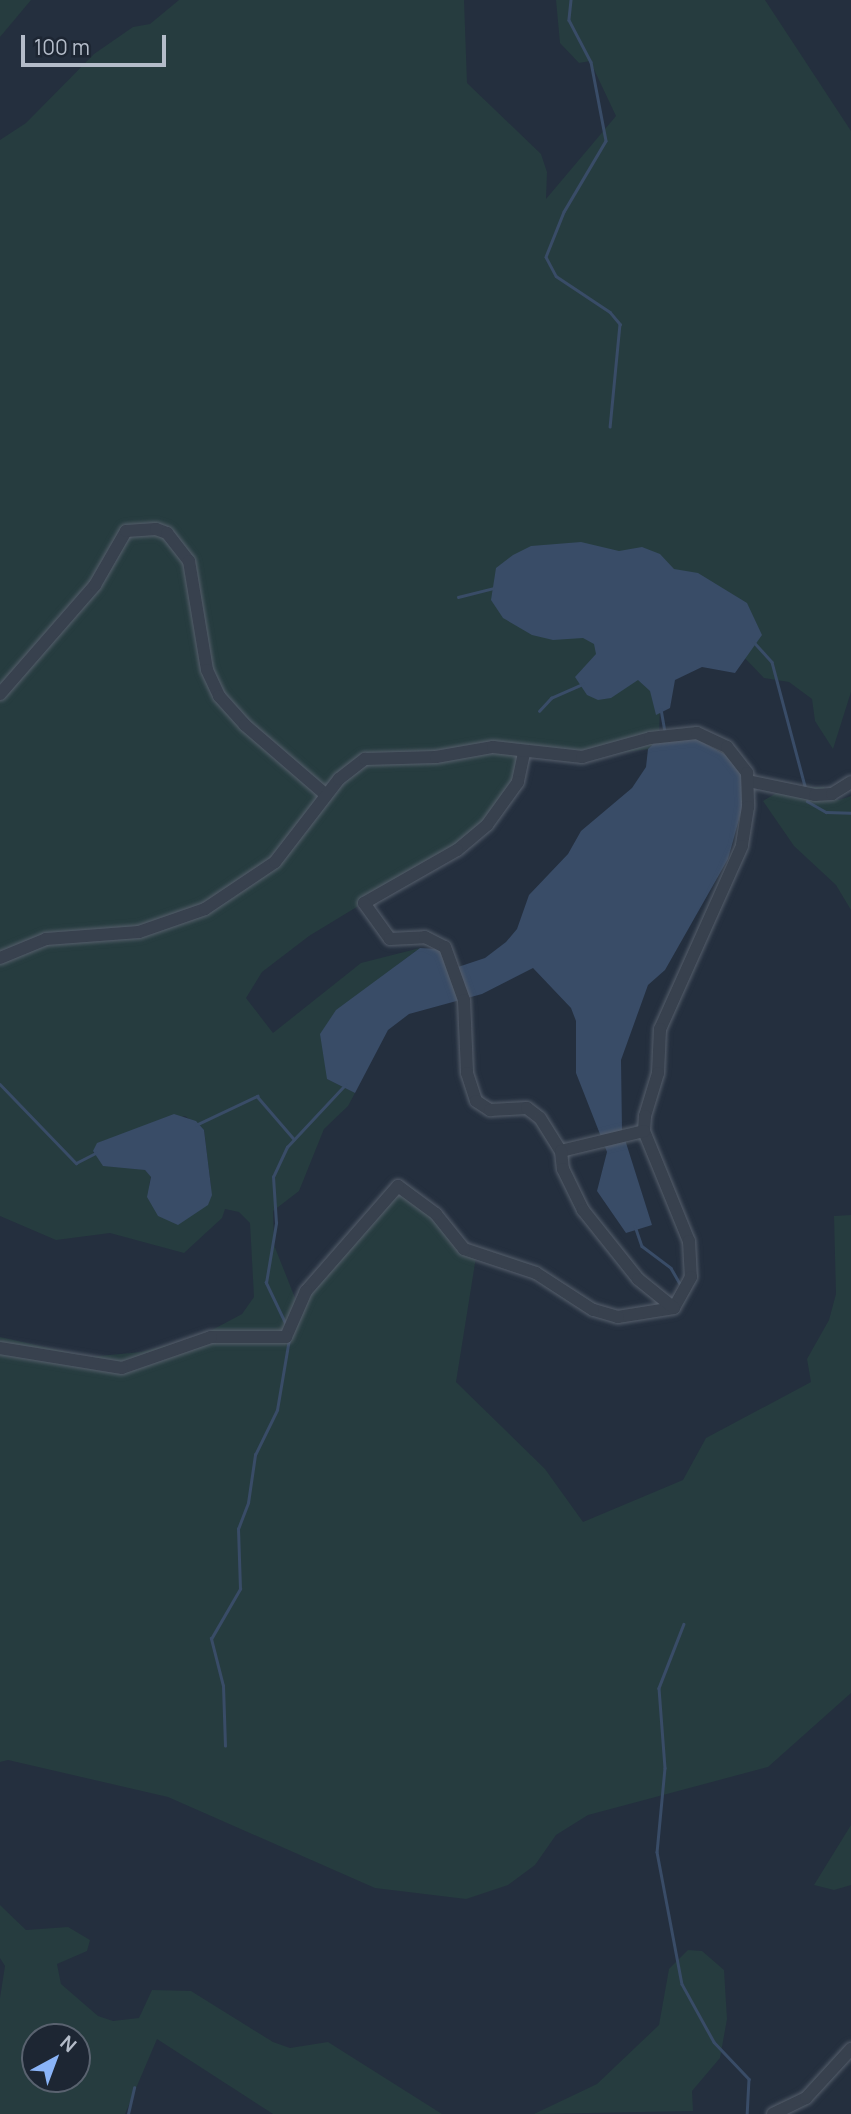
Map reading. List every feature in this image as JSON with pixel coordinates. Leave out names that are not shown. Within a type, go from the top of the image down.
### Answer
[{"type":"street","points":[[0,694],[96,585],[126,531],[156,529],[167,533],[189,561],[207,670],[219,696],[245,725],[326,795]]},
{"type":"street","points":[[0,958],[46,939],[139,932],[205,909],[275,862],[338,779],[365,759],[436,757],[493,747],[524,753],[582,757],[650,738],[698,733],[727,747],[741,762],[748,781],[742,846],[660,1029],[658,1073],[644,1131],[689,1241],[691,1277],[674,1308]]},
{"type":"street","points":[[524,753],[518,782],[487,825],[457,850],[363,903],[390,939],[425,937],[445,947],[464,1000],[467,1073],[476,1101],[490,1111],[527,1108],[540,1118],[561,1151],[565,1181],[583,1210],[638,1279],[674,1308]]},
{"type":"street","points":[[748,781],[815,795],[832,794],[851,782]]},
{"type":"street","points":[[561,1151],[644,1131]]},
{"type":"street","points":[[0,1348],[122,1368],[211,1337],[286,1337],[310,1287],[398,1186],[436,1214],[464,1249],[536,1273],[593,1310],[618,1317],[674,1308]]},
{"type":"street","points":[[773,2114],[806,2098],[851,2049]]},
{"type":"green space","points":[[0,0],[31,0],[0,37]]},
{"type":"green space","points":[[179,0],[464,0],[467,83],[541,154],[547,172],[546,199],[616,116],[590,61],[579,63],[560,43],[556,0],[765,0],[851,131],[851,692],[833,749],[815,721],[812,699],[789,682],[764,678],[738,651],[661,670],[659,738],[648,749],[595,756],[530,756],[480,832],[309,936],[262,972],[246,998],[273,1033],[361,963],[420,948],[396,966],[327,1079],[355,1093],[348,1106],[324,1129],[299,1191],[273,1211],[274,1245],[299,1308],[312,1284],[407,1185],[413,1189],[476,1257],[456,1382],[545,1469],[583,1522],[683,1480],[706,1438],[811,1382],[807,1359],[829,1320],[836,1294],[834,1216],[851,1215],[851,1693],[768,1767],[588,1815],[556,1835],[535,1865],[508,1885],[466,1899],[375,1888],[168,1797],[8,1760],[0,1762],[0,1337],[89,1357],[141,1352],[199,1337],[242,1314],[254,1297],[250,1223],[239,1212],[225,1209],[222,1218],[184,1253],[110,1233],[56,1240],[0,1216],[0,140],[26,123],[94,54],[133,27],[150,24]],"holes":[[[185,1116],[204,1130],[211,1187],[208,1204],[149,1186],[151,1176],[145,1170],[111,1164],[93,1152],[103,1141]]]},
{"type":"green space","points":[[786,787],[824,787],[828,796],[839,800],[851,796],[851,910],[836,885],[794,846],[763,801]]},
{"type":"green space","points":[[851,1825],[851,1885],[834,1890],[814,1885]]},
{"type":"green space","points":[[0,1905],[26,1930],[68,1927],[90,1940],[87,1951],[57,1964],[61,1984],[98,2016],[113,2021],[139,2018],[152,1990],[191,1991],[273,2042],[290,2048],[328,2042],[442,2114],[273,2114],[157,2039],[125,2114],[0,2114],[0,1998],[5,1966],[0,1958]]},
{"type":"green space","points":[[688,1950],[702,1951],[724,1970],[727,2019],[720,2058],[692,2091],[693,2111],[534,2114],[597,2084],[659,2025],[669,1969]]},
{"type":"water","points":[[581,542],[619,551],[642,547],[660,554],[674,569],[698,573],[747,603],[762,635],[735,673],[702,667],[675,680],[670,708],[656,715],[650,691],[638,680],[611,698],[598,700],[587,695],[575,677],[596,654],[594,644],[583,638],[553,640],[532,635],[503,618],[491,600],[496,568],[513,555],[531,546]]},
{"type":"water","points":[[691,736],[735,760],[743,776],[743,805],[728,859],[665,970],[648,985],[621,1060],[622,1130],[652,1225],[626,1233],[597,1191],[607,1152],[576,1073],[576,1021],[571,1008],[533,968],[482,994],[409,1014],[388,1030],[355,1093],[327,1079],[320,1034],[336,1010],[420,948],[438,949],[452,969],[485,958],[506,942],[517,929],[529,895],[568,854],[581,831],[632,788],[646,767],[648,749],[656,741]]},
{"type":"water","points":[[174,1114],[196,1121],[204,1130],[212,1195],[208,1205],[178,1225],[158,1216],[147,1197],[151,1177],[145,1170],[103,1166],[93,1151],[97,1143]]},
{"type":"waterway","points":[[571,0],[569,20],[591,62],[606,141],[564,212],[546,257],[556,276],[610,312],[620,324],[610,427]]},
{"type":"waterway","points":[[458,597],[493,588]]},
{"type":"waterway","points":[[753,641],[772,662],[805,786]]},
{"type":"waterway","points":[[539,711],[551,698],[583,684]]},
{"type":"waterway","points":[[661,709],[665,731]]},
{"type":"waterway","points":[[807,801],[826,812],[851,813]]},
{"type":"waterway","points":[[0,1084],[76,1163],[96,1153]]},
{"type":"waterway","points":[[286,1325],[266,1283],[276,1223],[273,1177],[287,1147],[345,1085]]},
{"type":"waterway","points":[[196,1125],[257,1096],[294,1139]]},
{"type":"waterway","points":[[635,1226],[642,1246],[671,1268],[681,1285]]},
{"type":"waterway","points":[[225,1746],[223,1686],[211,1639],[240,1589],[238,1529],[248,1503],[255,1455],[277,1410],[289,1339]]},
{"type":"waterway","points":[[684,1624],[659,1688],[665,1768],[657,1852],[682,1984],[714,2042],[749,2079],[747,2114]]},
{"type":"waterway","points":[[128,2114],[134,2088]]}]
